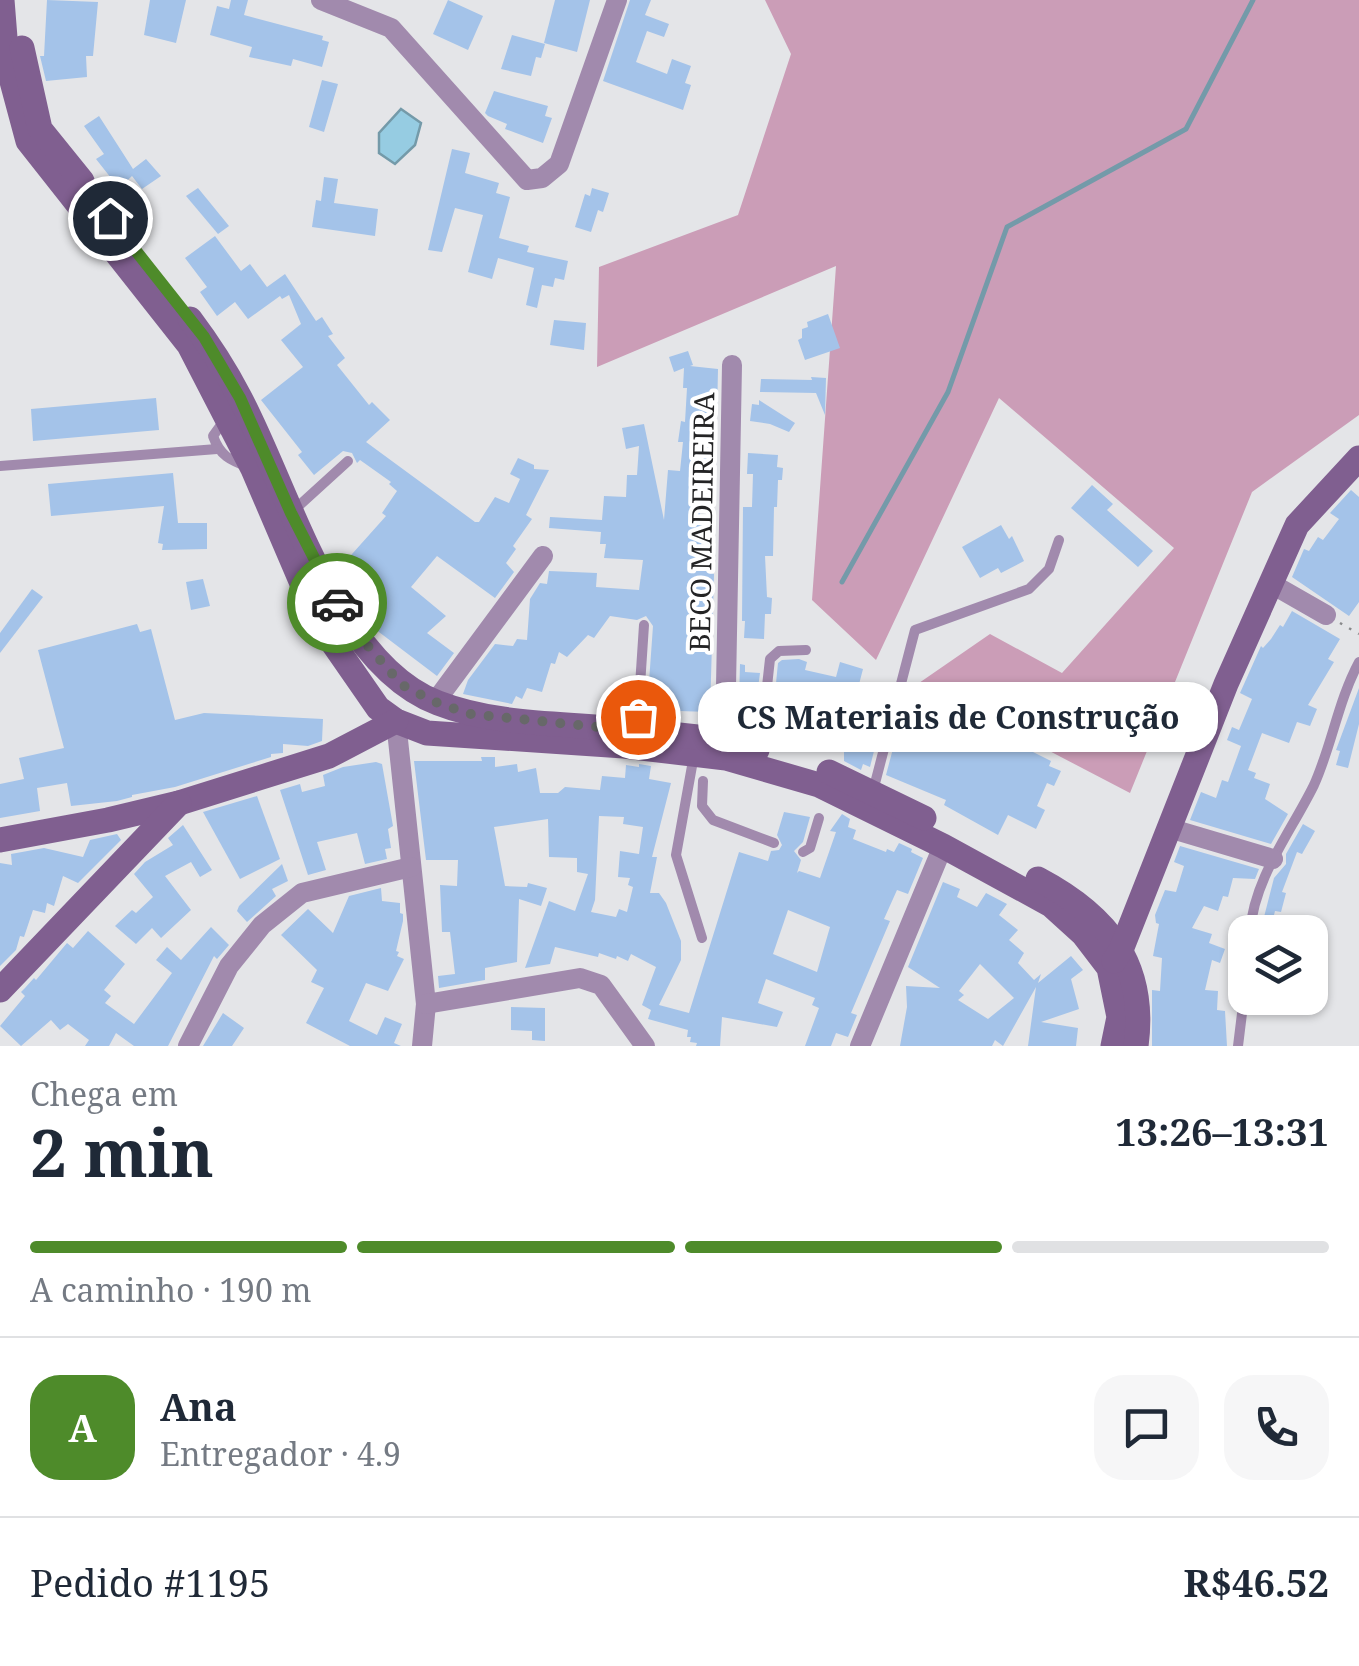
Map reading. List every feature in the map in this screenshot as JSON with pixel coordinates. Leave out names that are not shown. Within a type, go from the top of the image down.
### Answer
[{"type":"main road","points":[[2,0],[7,63],[28,141],[189,345],[253,469],[320,623],[387,714],[427,733],[624,746],[696,772],[726,758],[819,785],[1051,905],[1115,959],[1136,985],[1140,1018],[1136,1046]]},
{"type":"main road","points":[[19,0],[22,56],[40,129],[204,337],[240,398],[291,513],[347,622],[402,685],[470,714],[725,740],[828,771],[873,791],[1062,892],[1104,928],[1115,959],[1119,1017],[1113,1046]]},
{"type":"main road","points":[[1115,959],[1172,829],[1226,684],[1297,525],[1359,458]]},
{"type":"main road","points":[[0,840],[178,803],[329,756],[387,714],[402,685]]},
{"type":"main road","points":[[427,733],[435,702]]},
{"type":"main road","points":[[0,990],[178,803]]},
{"type":"street","points":[[321,0],[391,28],[528,180],[542,178],[559,164],[617,0]]},
{"type":"street","name":"BECO MADEIREIRA","points":[[725,740],[732,366]]},
{"type":"street","points":[[435,702],[543,556]]},
{"type":"street","points":[[1270,583],[1326,615]]},
{"type":"street","points":[[387,714],[411,867],[426,1004],[422,1046]]},
{"type":"street","points":[[1172,829],[1273,859]]},
{"type":"street","points":[[860,1046],[943,846]]},
{"type":"street","points":[[188,1046],[229,966],[262,925],[302,893],[411,867]]},
{"type":"street","points":[[426,1004],[580,978],[601,986],[645,1046]]},
{"type":"lane","points":[[226,417],[213,436],[218,449],[228,459],[253,469]]},
{"type":"lane","points":[[0,466],[218,449]]},
{"type":"lane","points":[[291,513],[348,461]]},
{"type":"lane","points":[[873,791],[915,630],[1029,589],[1049,570],[1059,540]]},
{"type":"lane","points":[[637,731],[644,625]]},
{"type":"lane","points":[[760,751],[770,660],[778,650],[806,650]]},
{"type":"lane","points":[[1252,915],[1273,859],[1315,782],[1348,682],[1359,662]]},
{"type":"lane","points":[[696,772],[702,806],[713,820],[774,843]]},
{"type":"lane","points":[[696,772],[676,855],[702,938]]},
{"type":"lane","points":[[803,852],[810,848],[819,818]]},
{"type":"lane","points":[[1238,1046],[1242,1015]]},
{"type":"shaded area","points":[[765,0],[1359,0],[1359,415],[1252,492],[1130,793],[919,683],[990,634],[1062,673],[1174,548],[999,398],[876,660],[812,600],[836,266],[597,367],[599,267],[738,215],[791,54]]},
{"type":"water","points":[[401,109],[421,123],[415,145],[395,164],[379,153],[379,133]]},
{"type":"building","points":[[47,0],[98,2],[93,56],[86,56],[87,77],[46,81],[40,56],[44,56]]},
{"type":"building","points":[[150,0],[186,0],[176,43],[144,35]]},
{"type":"building","points":[[231,0],[248,0],[244,15],[323,36],[322,40],[329,42],[322,67],[293,59],[291,66],[249,57],[252,47],[210,35],[217,6],[229,9]]},
{"type":"building","points":[[448,0],[483,16],[468,50],[433,34]]},
{"type":"building","points":[[555,0],[590,0],[577,52],[544,43]]},
{"type":"building","points":[[630,0],[651,0],[645,15],[669,24],[664,37],[647,31],[636,62],[667,74],[672,59],[691,66],[685,83],[691,85],[683,110],[603,81]]},
{"type":"building","points":[[512,35],[545,44],[541,58],[536,57],[531,76],[501,69]]},
{"type":"building","points":[[322,80],[338,84],[324,132],[309,127]]},
{"type":"building","points":[[494,91],[548,106],[545,116],[552,118],[543,143],[505,129],[507,124],[485,113]]},
{"type":"building","points":[[99,116],[133,169],[146,159],[161,176],[142,189],[132,176],[114,193],[106,183],[111,178],[96,159],[104,154],[84,126]]},
{"type":"building","points":[[452,149],[470,153],[465,173],[499,183],[496,193],[510,197],[499,238],[529,246],[527,252],[568,261],[564,280],[555,278],[553,287],[542,285],[537,308],[526,305],[534,268],[498,258],[492,279],[468,272],[483,215],[455,208],[442,252],[428,250]]},
{"type":"building","points":[[324,177],[338,179],[334,203],[378,209],[375,236],[312,227]]},
{"type":"building","points":[[198,188],[229,226],[218,234],[186,196]]},
{"type":"building","points":[[592,188],[609,193],[591,232],[575,227],[585,194],[590,196]]},
{"type":"building","points":[[215,236],[241,271],[250,264],[267,287],[285,274],[316,321],[322,317],[333,334],[328,336],[345,358],[337,365],[369,405],[372,402],[390,420],[366,442],[475,522],[479,522],[495,497],[509,503],[520,479],[510,474],[518,458],[534,465],[534,469],[549,470],[526,515],[532,519],[506,563],[514,572],[495,598],[437,556],[411,587],[446,616],[427,633],[454,653],[437,676],[371,626],[365,616],[362,594],[345,580],[351,569],[344,563],[386,516],[382,513],[397,491],[391,482],[360,460],[357,463],[352,453],[343,451],[314,475],[298,455],[302,452],[261,400],[303,367],[281,340],[301,324],[289,295],[282,299],[280,296],[248,319],[235,302],[217,316],[200,292],[207,287],[185,258]]},
{"type":"building","points":[[828,314],[840,348],[805,360],[798,340],[802,338],[802,329],[808,327],[807,322]]},
{"type":"building","points":[[554,320],[586,323],[584,350],[550,345]]},
{"type":"building","points":[[688,351],[693,365],[690,366],[718,369],[717,416],[698,414],[694,440],[713,443],[698,525],[704,526],[701,546],[711,547],[709,572],[714,574],[710,712],[647,710],[653,626],[646,616],[637,620],[610,616],[594,638],[588,635],[567,657],[559,652],[555,664],[551,663],[542,692],[527,688],[522,699],[516,696],[512,704],[463,694],[468,680],[495,644],[513,646],[517,639],[527,640],[530,599],[540,583],[547,584],[549,571],[597,573],[596,587],[639,590],[643,560],[604,558],[606,544],[600,544],[601,532],[549,528],[550,517],[602,520],[604,496],[626,497],[627,475],[637,475],[639,446],[626,449],[622,428],[644,424],[664,520],[668,470],[680,471],[683,442],[678,442],[681,421],[685,422],[687,388],[683,388],[684,368],[674,372],[669,357]]},
{"type":"building","points":[[811,377],[826,378],[825,415],[816,393],[760,392],[761,379],[812,380]]},
{"type":"building","points":[[156,398],[159,430],[33,441],[31,409]]},
{"type":"building","points":[[759,400],[795,423],[789,432],[750,421],[752,404],[759,405]]},
{"type":"building","points":[[748,453],[778,455],[777,467],[783,468],[774,507],[773,556],[765,556],[767,597],[772,598],[771,614],[765,614],[764,639],[744,638],[742,621],[743,507],[752,507],[753,474],[747,474]]},
{"type":"building","points":[[173,473],[178,523],[207,523],[207,549],[162,550],[163,544],[158,543],[164,506],[51,516],[48,484]]},
{"type":"building","points":[[1092,485],[1113,504],[1107,510],[1153,551],[1138,567],[1071,508]]},
{"type":"building","points":[[1351,490],[1359,497],[1359,602],[1349,616],[1292,577],[1304,549],[1309,551],[1318,537],[1323,540],[1339,519],[1330,513]]},
{"type":"building","points":[[1001,525],[1009,539],[1012,536],[1024,561],[980,578],[962,547]]},
{"type":"building","points":[[203,579],[210,606],[191,610],[186,582]]},
{"type":"building","points":[[32,589],[43,597],[0,653],[0,633]]},
{"type":"building","points":[[1292,611],[1340,639],[1328,659],[1334,662],[1308,705],[1317,709],[1310,726],[1297,722],[1289,743],[1262,733],[1248,770],[1256,773],[1254,778],[1270,784],[1265,799],[1288,814],[1271,844],[1190,820],[1201,792],[1216,798],[1222,780],[1228,782],[1241,746],[1227,740],[1232,727],[1239,730],[1252,699],[1240,693],[1261,646],[1280,625],[1283,627]]},
{"type":"building","points":[[137,624],[140,632],[151,629],[175,720],[204,713],[323,719],[322,741],[308,746],[283,744],[283,753],[117,801],[71,806],[67,783],[37,788],[40,811],[0,818],[0,784],[24,779],[19,758],[64,748],[38,650]]},
{"type":"building","points":[[799,659],[807,662],[805,670],[836,677],[840,662],[863,669],[851,715],[869,719],[861,748],[874,751],[870,767],[863,764],[861,770],[844,761],[844,752],[796,739],[798,730],[772,724],[778,663]]},
{"type":"building","points":[[740,664],[745,665],[745,672],[760,673],[756,703],[739,702]]},
{"type":"building","points":[[1359,688],[1359,724],[1348,768],[1336,765],[1340,751],[1336,750]]},
{"type":"building","points":[[925,699],[951,712],[946,724],[972,737],[977,726],[1051,761],[1049,766],[1061,771],[1054,786],[1047,783],[1037,806],[1045,810],[1036,829],[1008,815],[998,835],[944,805],[946,800],[886,775],[895,741],[901,743]]},
{"type":"building","points":[[481,757],[495,757],[495,767],[517,764],[518,772],[536,768],[540,793],[558,793],[565,787],[600,790],[602,776],[625,778],[626,765],[639,764],[651,766],[649,779],[671,783],[652,857],[657,857],[650,893],[659,893],[666,903],[681,941],[681,960],[659,1005],[689,1013],[739,852],[768,861],[771,851],[782,845],[777,835],[784,812],[810,817],[803,842],[794,851],[801,860],[797,873],[820,878],[836,832],[830,831],[842,814],[850,819],[848,827],[856,830],[853,839],[886,852],[894,852],[899,843],[912,849],[923,858],[908,894],[897,890],[884,919],[890,921],[851,1013],[857,1015],[848,1037],[836,1033],[831,1046],[805,1046],[819,1008],[812,1005],[815,998],[766,979],[758,1003],[783,1012],[777,1027],[722,1017],[720,1046],[696,1046],[687,1037],[688,1030],[648,1019],[651,1010],[642,1005],[656,967],[631,954],[628,961],[555,947],[550,964],[525,968],[549,901],[575,911],[588,874],[577,872],[577,858],[549,857],[548,819],[494,827],[505,886],[527,887],[528,883],[547,888],[541,906],[519,899],[517,962],[485,968],[485,980],[439,988],[438,976],[455,974],[450,932],[442,932],[440,885],[457,886],[458,860],[426,860],[414,761],[482,761]],"holes":[[[599,816],[624,817],[623,824],[643,827],[639,854],[620,851],[618,877],[630,878],[628,885],[633,887],[627,912],[619,909],[616,917],[591,912]],[[788,910],[830,927],[817,972],[773,954]]]},
{"type":"building","points":[[382,764],[393,826],[388,829],[391,848],[385,849],[387,859],[365,864],[357,833],[317,842],[326,870],[308,875],[280,790],[300,784],[302,792],[325,786],[323,775],[343,767]]},
{"type":"building","points":[[257,796],[280,859],[240,879],[203,812]]},
{"type":"building","points":[[1303,824],[1315,831],[1302,854],[1297,852],[1282,892],[1286,893],[1281,912],[1265,915],[1274,878],[1286,864],[1286,854]]},
{"type":"building","points":[[183,825],[212,870],[200,877],[191,862],[165,876],[191,910],[161,938],[152,928],[136,944],[115,926],[153,897],[134,874],[145,862],[173,845],[168,838]]},
{"type":"building","points":[[117,834],[121,840],[78,883],[63,876],[54,906],[47,903],[45,913],[33,910],[24,937],[20,936],[16,950],[0,966],[0,863],[12,865],[11,854],[44,848],[83,857],[90,840]]},
{"type":"building","points":[[1180,846],[1259,869],[1255,879],[1233,878],[1228,897],[1223,896],[1218,911],[1204,906],[1192,928],[1212,934],[1209,943],[1225,949],[1220,963],[1212,960],[1205,990],[1218,991],[1217,1010],[1225,1011],[1227,1046],[1152,1046],[1152,990],[1160,991],[1162,958],[1153,956],[1159,924],[1155,915],[1165,890],[1176,892],[1184,866],[1174,862]]},
{"type":"building","points":[[282,864],[288,881],[272,889],[276,896],[247,922],[237,911],[239,906]]},
{"type":"building","points":[[943,882],[960,889],[957,897],[977,907],[986,893],[1007,904],[999,915],[1018,930],[1009,940],[1024,953],[1018,963],[1034,980],[1041,974],[1038,983],[1071,956],[1083,970],[1071,979],[1079,1009],[1041,1022],[1078,1028],[1076,1046],[1028,1046],[1036,987],[1003,1046],[995,1040],[992,1046],[900,1046],[907,1007],[906,986],[940,988],[908,967]],"holes":[[[980,964],[1014,998],[988,1019],[958,1000],[964,995],[959,991]]]},
{"type":"building","points":[[381,888],[382,901],[400,903],[403,921],[396,951],[404,959],[388,991],[366,983],[349,1021],[377,1035],[385,1017],[402,1024],[394,1043],[401,1046],[350,1046],[306,1023],[324,988],[311,982],[317,970],[281,935],[308,909],[333,933],[349,896]]},
{"type":"building","points":[[211,927],[229,945],[217,959],[214,956],[168,1046],[134,1046],[116,1033],[109,1046],[85,1046],[89,1040],[68,1024],[60,1030],[51,1020],[21,1046],[0,1026],[25,996],[21,992],[67,943],[73,948],[88,931],[125,964],[104,990],[111,996],[105,1003],[134,1024],[172,973],[156,960],[167,947],[181,960]]},
{"type":"building","points":[[511,1007],[545,1008],[545,1041],[532,1040],[532,1031],[511,1030]]},
{"type":"building","points":[[223,1013],[244,1028],[232,1046],[203,1046]]},
{"type":"waterway","points":[[842,582],[948,392],[1007,227],[1186,129],[1253,0]]},
{"type":"way so far","points":[[337,603],[347,622],[402,685],[435,702],[470,714],[637,731],[638,717]]},
{"type":"place","name":"CS Materiais de Construção","points":[[638,717]]},
{"type":"route","points":[[110,218],[204,337],[240,398],[291,513],[337,603]]}]
